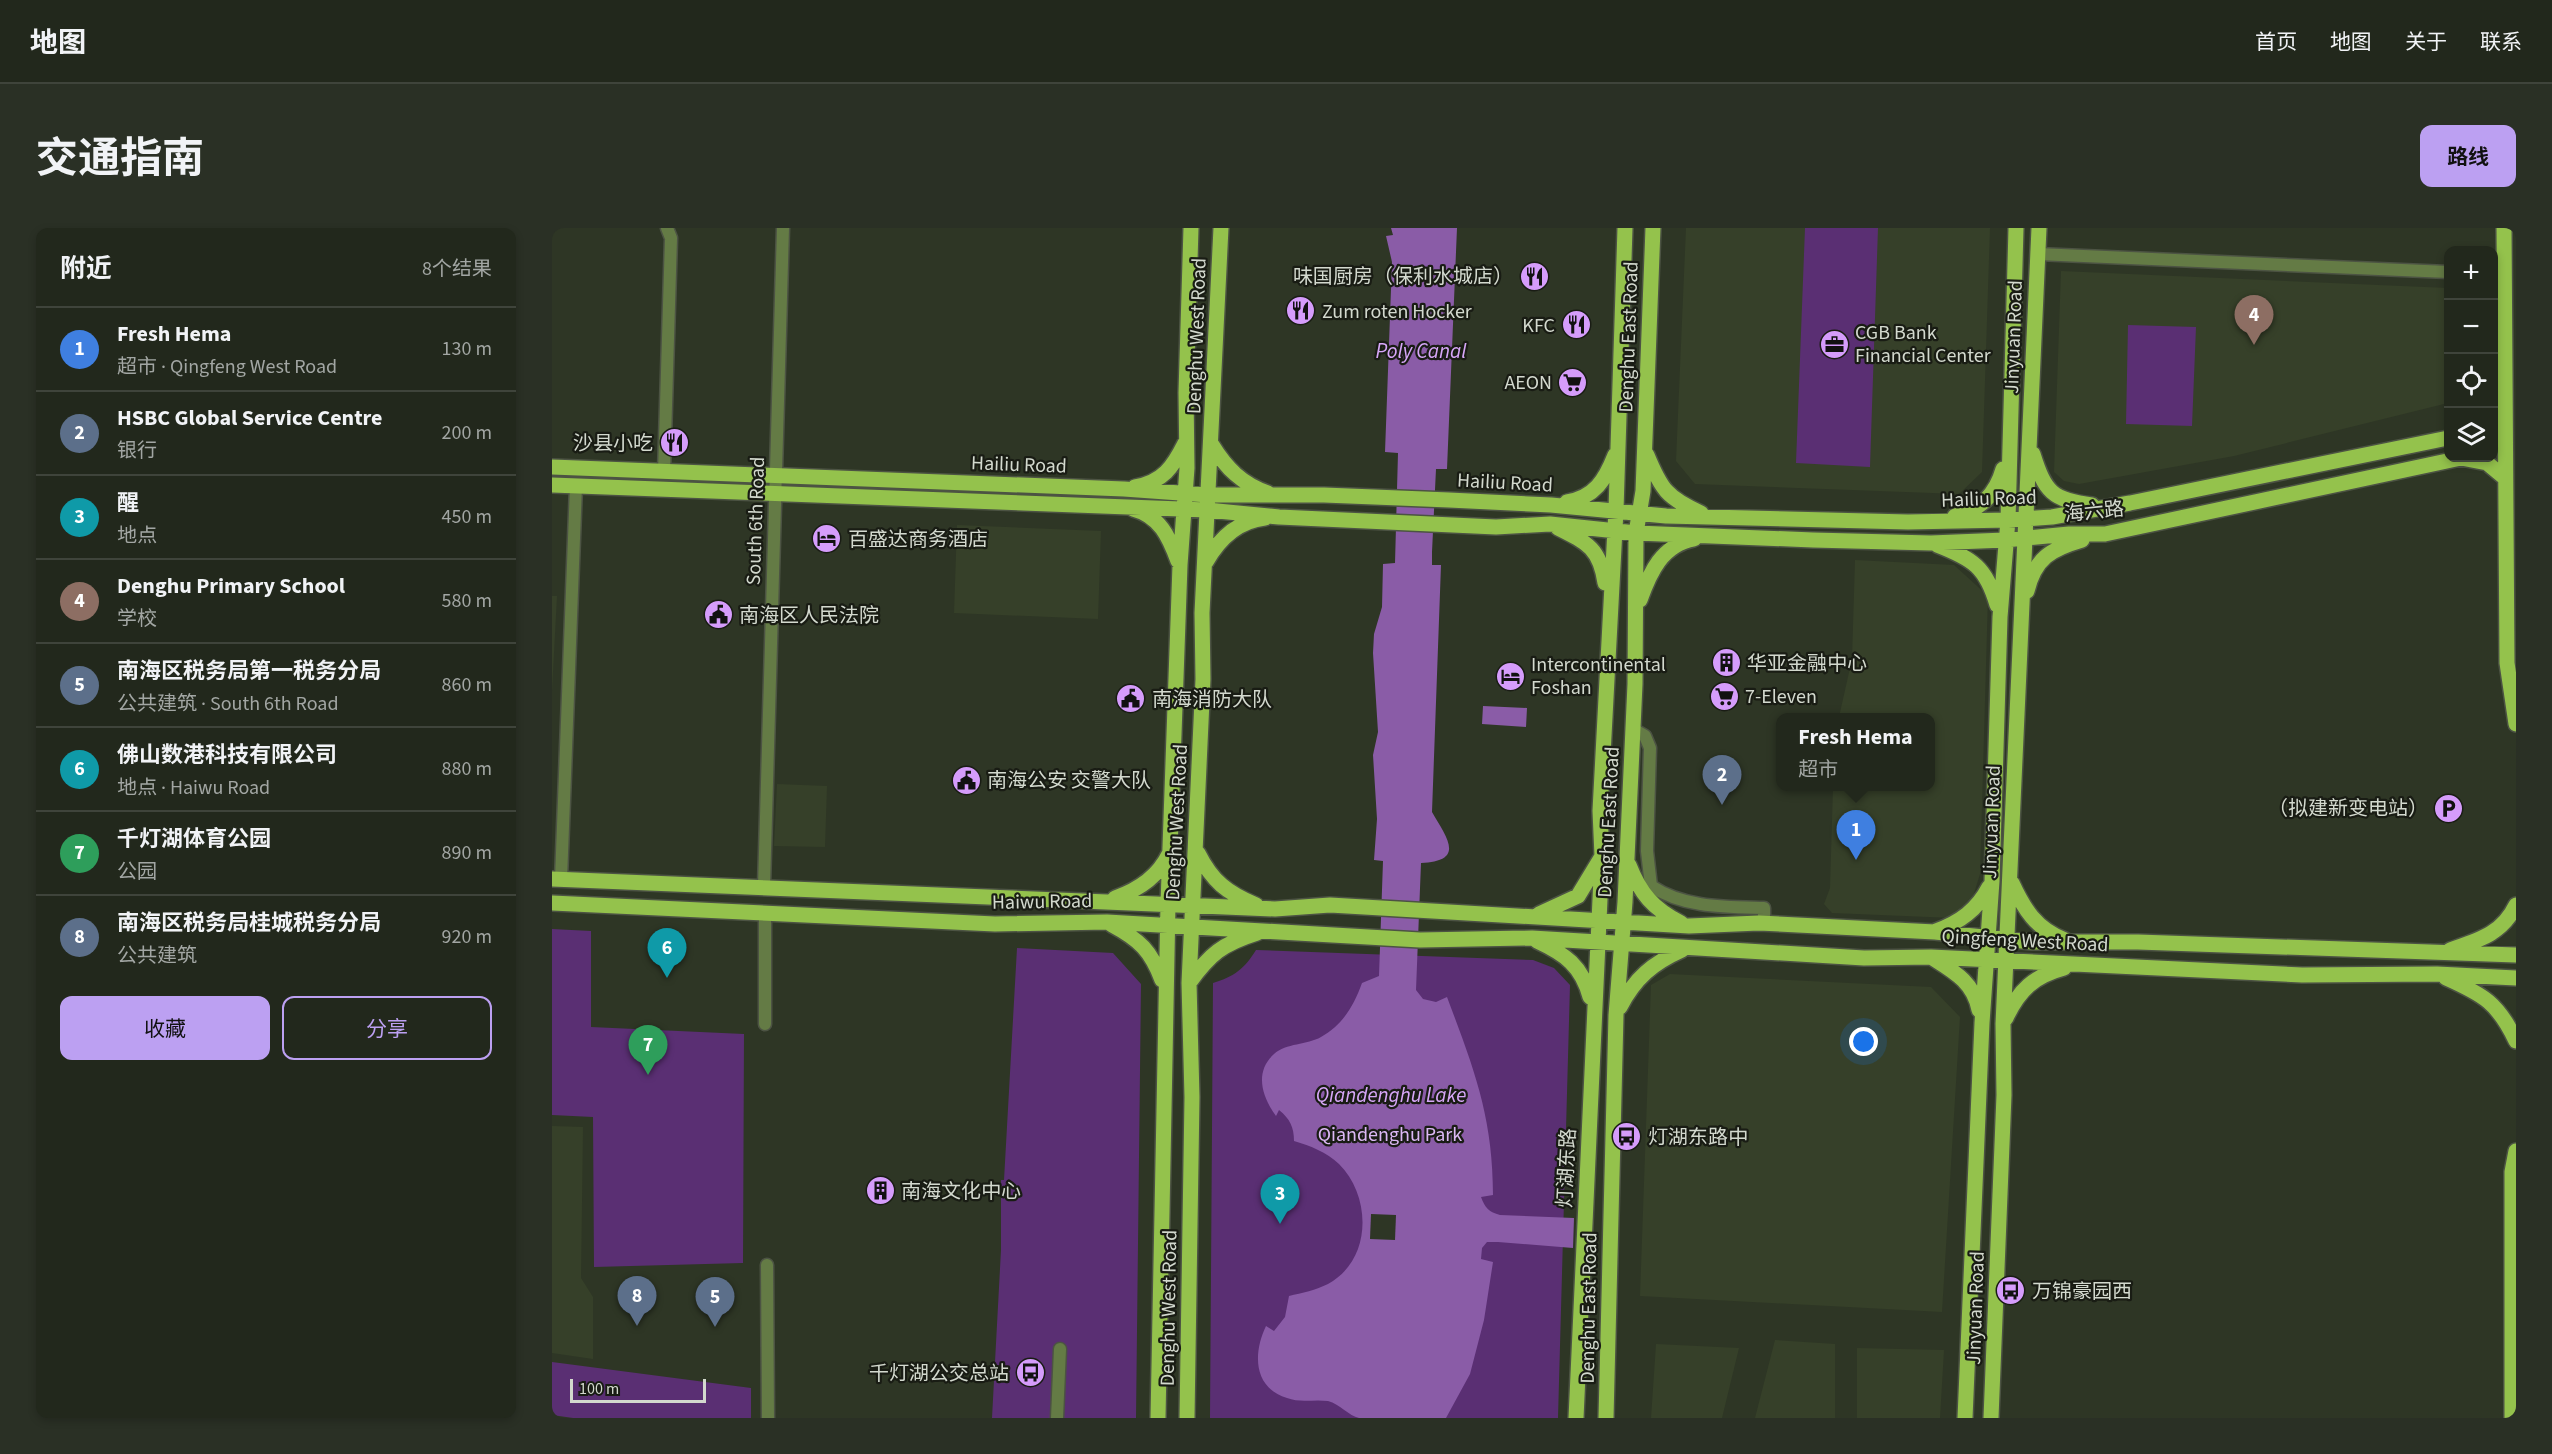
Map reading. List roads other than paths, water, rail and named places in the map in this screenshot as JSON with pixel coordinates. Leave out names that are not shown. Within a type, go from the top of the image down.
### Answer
[{"type":"main road","name":"Denghu West Road","points":[[1158,1418],[1165,988],[1180,565],[1185,502],[1191,228]]},
{"type":"main road","name":"Denghu West Road","points":[[1187,1418],[1192,1096],[1189,983],[1197,851],[1204,565],[1212,445],[1221,228]]},
{"type":"main road","name":"Denghu East Road","points":[[1599,920],[1602,856],[1600,811],[1613,529],[1616,510],[1625,228]]},
{"type":"main road","name":"Denghu East Road","points":[[1606,1418],[1616,1015],[1622,945],[1633,729],[1636,533],[1641,513],[1653,228]]},
{"type":"main road","name":"Jinyuan Road","points":[[1982,1023],[1992,881],[2000,617],[2008,520],[2008,445],[2016,228]]},
{"type":"main road","name":"Jinyuan Road","points":[[1991,1418],[2004,1095],[2003,1024],[2039,228]]},
{"type":"main road","points":[[2504,228],[2499,274],[2499,421],[2505,478],[2507,663],[2516,724]]},
{"type":"main road","name":"Hailiu Road","points":[[552,485],[1122,506],[1279,497],[1385,498],[1551,505],[1710,516],[1936,521],[2008,520],[2107,507],[2444,439]]},
{"type":"main road","points":[[1124,489],[1158,480],[1169,472],[1185,443]]},
{"type":"main road","points":[[2030,444],[2047,490],[2058,498],[2072,502],[2107,507]]},
{"type":"main road","points":[[1212,445],[1239,477],[1254,488],[1279,497]]},
{"type":"main road","points":[[1936,521],[1977,508],[1990,497],[1999,483],[2008,445]]},
{"type":"main road","points":[[1644,446],[1664,492],[1677,502],[1710,516]]},
{"type":"main road","points":[[1551,505],[1578,500],[1592,493],[1602,483],[1618,447]]},
{"type":"main road","name":"海六路","points":[[1636,533],[1932,543],[2105,534],[2461,458],[2487,463],[2505,478]]},
{"type":"main road","name":"Hailiu Road","points":[[552,468],[1124,489],[1185,502]]},
{"type":"main road","name":"Hailiu Road","points":[[1208,502],[1279,517],[1496,527],[1550,524],[1636,533]]},
{"type":"main road","points":[[1122,506],[1143,512],[1156,521],[1168,535],[1180,565]]},
{"type":"main road","points":[[1204,565],[1220,539],[1231,531],[1253,521],[1279,517]]},
{"type":"main road","points":[[1550,524],[1587,544],[1597,553],[1603,566],[1610,610]]},
{"type":"main road","points":[[2020,617],[2031,575],[2044,555],[2057,547],[2105,534]]},
{"type":"main road","points":[[1636,612],[1657,562],[1683,541],[1710,536]]},
{"type":"main road","points":[[1932,543],[1969,559],[1978,566],[1992,589],[2000,617]]},
{"type":"main road","points":[[1611,577],[1623,570],[1636,579]]},
{"type":"main road","points":[[1197,851],[1207,872],[1219,885],[1230,894],[1264,909]]},
{"type":"main road","points":[[1109,901],[1130,893],[1148,882],[1164,865],[1171,852]]},
{"type":"main road","points":[[1532,916],[1560,906],[1578,896],[1602,856]]},
{"type":"main road","points":[[1626,858],[1638,886],[1653,906],[1689,926]]},
{"type":"main road","name":"Qingfeng West Road","points":[[556,879],[764,886],[1264,909],[1330,905],[1689,926],[1764,924],[1935,932],[2008,940],[2138,942],[2516,955]]},
{"type":"main road","points":[[2010,879],[2026,913],[2056,936],[2073,942]]},
{"type":"main road","points":[[1935,932],[1954,924],[1972,912],[1992,881]]},
{"type":"main road","name":"Haiwu Road","points":[[552,903],[996,924],[1107,922],[1420,940],[1532,938]]},
{"type":"main road","points":[[2436,954],[2492,935],[2502,926],[2516,905]]},
{"type":"main road","name":"灯湖东路","points":[[1576,1418],[1599,920]]},
{"type":"main road","points":[[1107,922],[1129,934],[1153,956],[1165,988]]},
{"type":"main road","points":[[1189,983],[1216,950],[1233,941],[1264,931]]},
{"type":"main road","points":[[1532,938],[1552,948],[1575,966],[1585,979],[1594,1013]]},
{"type":"main road","name":"Qingfeng West Road","points":[[1532,938],[1864,958],[1931,957],[2302,975],[2438,974],[2516,978]]},
{"type":"main road","points":[[1616,1015],[1630,987],[1644,973],[1660,960],[1688,948]]},
{"type":"main road","points":[[1931,957],[1965,980],[1974,991],[1982,1023],[1965,1418]]},
{"type":"main road","points":[[2003,1024],[2012,1005],[2031,981],[2046,973],[2077,964]]},
{"type":"main road","points":[[2438,974],[2469,988],[2495,1005],[2504,1016],[2516,1041]]},
{"type":"main road","points":[[2512,1418],[2512,1172],[2516,1151]]},
{"type":"street","points":[[664,472],[671,238],[667,228]]},
{"type":"street","name":"South 6th Road","points":[[764,886],[783,228]]},
{"type":"street","points":[[2038,254],[2444,272]]},
{"type":"street","points":[[556,879],[576,486]]},
{"type":"street","points":[[1633,729],[1645,736],[1650,748],[1647,850],[1651,886],[1668,897],[1693,903],[1764,908],[1764,924]]},
{"type":"street","points":[[765,912],[765,1024]]},
{"type":"street","points":[[767,1265],[768,1418]]},
{"type":"street","points":[[1057,1418],[1060,1349]]},
{"type":"water","name":"Qiandenghu Lake","points":[[1391,228],[1457,228],[1447,469],[1436,469],[1432,552],[1432,565],[1441,565],[1432,812],[1449,846],[1444,858],[1421,863],[1416,990],[1423,999],[1436,1002],[1447,997],[1466,1047],[1486,1117],[1490,1141],[1493,1195],[1481,1197],[1486,1207],[1500,1215],[1574,1218],[1573,1248],[1487,1242],[1482,1248],[1481,1259],[1493,1262],[1484,1320],[1470,1374],[1446,1418],[1359,1418],[1328,1401],[1287,1398],[1276,1393],[1262,1378],[1258,1358],[1266,1326],[1274,1331],[1285,1317],[1289,1296],[1328,1284],[1353,1260],[1360,1244],[1362,1210],[1350,1178],[1329,1156],[1294,1141],[1289,1120],[1279,1110],[1276,1116],[1267,1101],[1262,1077],[1268,1061],[1279,1050],[1315,1040],[1336,1027],[1351,1007],[1362,983],[1379,976],[1383,861],[1374,860],[1377,819],[1373,755],[1378,732],[1373,653],[1374,634],[1382,607],[1383,564],[1395,563],[1398,453],[1385,452],[1392,262],[1386,236],[1393,235]]},
{"type":"water","points":[[1483,706],[1527,708],[1526,727],[1482,724]]},
{"type":"place","name":"味国厨房（保利水城店）","points":[[1534,276]]},
{"type":"place","name":"Zum roten Hocker","points":[[1301,311]]},
{"type":"place","name":"KFC","points":[[1576,325]]},
{"type":"place","name":"CGB Bank Financial Center","points":[[1834,344]]},
{"type":"place","name":"Denghu Primary School","points":[[2254,345]]},
{"type":"place","name":"AEON","points":[[1573,382]]},
{"type":"place","name":"沙县小吃","points":[[674,443]]},
{"type":"place","name":"百盛达商务酒店","points":[[827,539]]},
{"type":"place","name":"南海区人民法院","points":[[718,615]]},
{"type":"place","name":"华亚金融中心","points":[[1726,663]]},
{"type":"place","name":"Intercontinental Foshan","points":[[1510,676]]},
{"type":"place","name":"7-Eleven","points":[[1724,696]]},
{"type":"place","name":"南海消防大队","points":[[1131,699]]},
{"type":"place","name":"南海公安 交警大队","points":[[966,780]]},
{"type":"place","name":"HSBC Global Service Centre","points":[[1722,805]]},
{"type":"place","name":"（拟建新变电站）","points":[[2449,808]]},
{"type":"place","name":"Fresh Hema","points":[[1856,860]]},
{"type":"place","name":"佛山数港科技有限公司","points":[[667,978]]},
{"type":"place","name":"千灯湖体育公园","points":[[648,1075]]},
{"type":"place","name":"灯湖东路中","points":[[1627,1137]]},
{"type":"place","name":"南海文化中心","points":[[880,1191]]},
{"type":"place","name":"醒","points":[[1280,1224]]},
{"type":"place","name":"万锦豪园西","points":[[2011,1291]]},
{"type":"place","name":"南海区税务局桂城税务分局","points":[[637,1326]]},
{"type":"place","name":"南海区税务局第一税务分局","points":[[715,1327]]},
{"type":"place","name":"千灯湖公交总站","points":[[1030,1373]]},
{"type":"water label","name":"Poly Canal","points":[[1421,351]]},
{"type":"park label","name":"Qiandenghu Park","points":[[1390,1134]]}]
